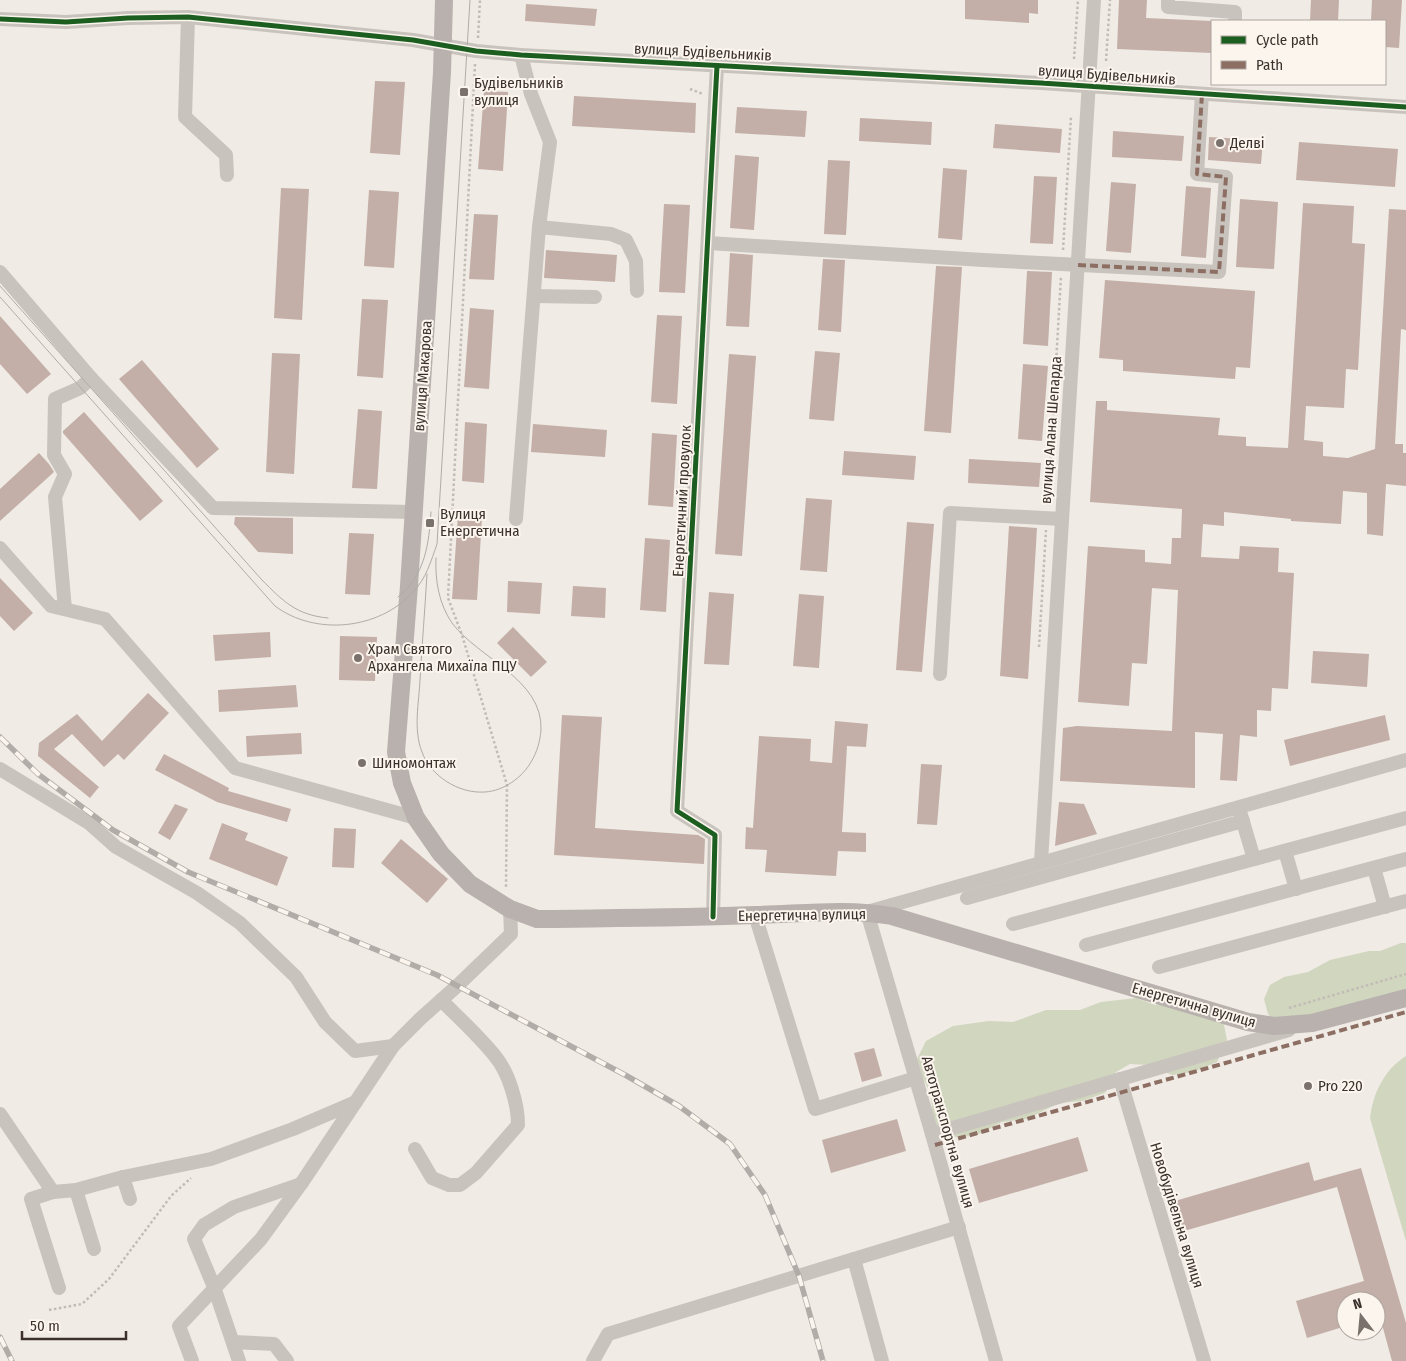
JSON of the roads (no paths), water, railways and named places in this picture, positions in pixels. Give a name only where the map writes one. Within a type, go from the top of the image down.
[{"type":"main road","name":"вулиця Макарова","points":[[396,752],[414,512],[443,46],[444,0]]},
{"type":"main road","name":"Енергетична вулиця","points":[[396,752],[402,783],[416,818],[441,854],[470,884],[508,902],[537,919],[754,916],[837,911],[867,912],[892,916],[1248,1022],[1274,1026],[1312,1023],[1406,998]]},
{"type":"street","name":"вулиця Алана Шепарда","points":[[1041,862],[1094,0]]},
{"type":"street","points":[[1168,0],[1168,7],[1235,12],[1235,20]]},
{"type":"street","name":"вулиця Будівельників","points":[[0,19],[66,22],[188,17],[413,40],[476,51],[521,55],[1202,94],[1230,90],[1406,107]]},
{"type":"street","points":[[188,17],[185,117],[226,155],[227,175]]},
{"type":"street","points":[[516,519],[539,227],[550,142],[531,94],[521,55]]},
{"type":"street","name":"Енергетичний провулок","points":[[713,916],[715,835],[677,811],[717,66]]},
{"type":"street","points":[[708,243],[1219,272],[1226,177],[1197,174],[1202,94]]},
{"type":"street","points":[[539,227],[611,234],[626,240],[636,261],[637,291]]},
{"type":"street","points":[[0,272],[91,378],[213,508],[414,512]]},
{"type":"street","points":[[534,296],[595,297]]},
{"type":"street","points":[[65,609],[55,497],[65,474],[54,455],[55,399],[80,388],[91,378]]},
{"type":"street","points":[[940,674],[950,513],[1062,519]]},
{"type":"street","points":[[0,548],[51,606],[105,619],[235,768],[416,818]]},
{"type":"street","points":[[867,912],[1406,760]]},
{"type":"street","points":[[0,769],[89,823],[116,848],[197,893],[240,923],[296,977],[324,1022],[355,1052],[393,1046]]},
{"type":"street","points":[[1238,807],[1254,859]]},
{"type":"street","points":[[1013,924],[1406,818]]},
{"type":"street","points":[[967,898],[1243,822]]},
{"type":"street","points":[[1285,851],[1296,889]]},
{"type":"street","points":[[1086,945],[1406,860]]},
{"type":"street","points":[[1374,868],[1385,907]]},
{"type":"street","points":[[1160,967],[1406,901]]},
{"type":"street","points":[[192,1361],[179,1326],[261,1239],[301,1184],[393,1046],[511,934],[508,902]]},
{"type":"street","name":"Автотранспортна вулиця","points":[[867,912],[996,1361]]},
{"type":"street","points":[[754,916],[815,1109],[916,1078]]},
{"type":"street","points":[[415,1149],[432,1178],[449,1185],[460,1185],[476,1173],[518,1125],[511,1086],[496,1057],[441,1000]]},
{"type":"street","name":"Енергетична вулиця","points":[[932,1134],[1312,1023]]},
{"type":"street","name":"Новобудівельна вулиця","points":[[1120,1079],[1204,1361]]},
{"type":"street","points":[[59,1288],[31,1199],[53,1192],[76,1190],[124,1177],[211,1159],[294,1129],[357,1102]]},
{"type":"street","points":[[0,1114],[53,1192]]},
{"type":"street","points":[[124,1177],[130,1199]]},
{"type":"street","points":[[239,1361],[214,1287],[194,1239],[204,1225],[234,1207],[301,1184]]},
{"type":"street","points":[[76,1190],[94,1249]]},
{"type":"street","points":[[593,1361],[608,1334],[958,1227]]},
{"type":"street","points":[[854,1259],[882,1361]]},
{"type":"street","points":[[233,1342],[274,1344],[287,1361]]},
{"type":"tram line","points":[[0,297],[275,606],[291,616],[327,625],[365,621],[399,605],[418,587],[428,570],[437,544],[470,0]]},
{"type":"tram line","points":[[0,286],[262,580],[291,606],[307,614],[328,618]]},
{"type":"tram line","points":[[398,597],[414,579],[424,559],[429,536],[431,512]]},
{"type":"tram line","points":[[427,574],[417,716],[419,743],[422,752],[431,768],[455,786],[475,792],[499,789],[511,783],[523,773],[533,758],[541,734],[539,712],[532,697],[521,683],[464,636],[452,623],[444,608],[439,592],[436,558]]},
{"type":"railway","points":[[0,737],[38,774],[113,830],[188,872],[437,975],[627,1076],[679,1106],[730,1144],[765,1195],[799,1276],[823,1361]]},
{"type":"railway","points":[[0,1337],[12,1361]]},
{"type":"place","name":"Будівельників вулиця","points":[[464,92]]},
{"type":"place","name":"Делві","points":[[1220,143]]},
{"type":"place","name":"Вулиця Енергетична","points":[[430,523]]},
{"type":"place","name":"Храм Святого Архангела Михаїла ПЦУ","points":[[358,658]]},
{"type":"place","name":"Шиномонтаж","points":[[362,763]]},
{"type":"place","name":"Pro 220","points":[[1308,1086]]}]
